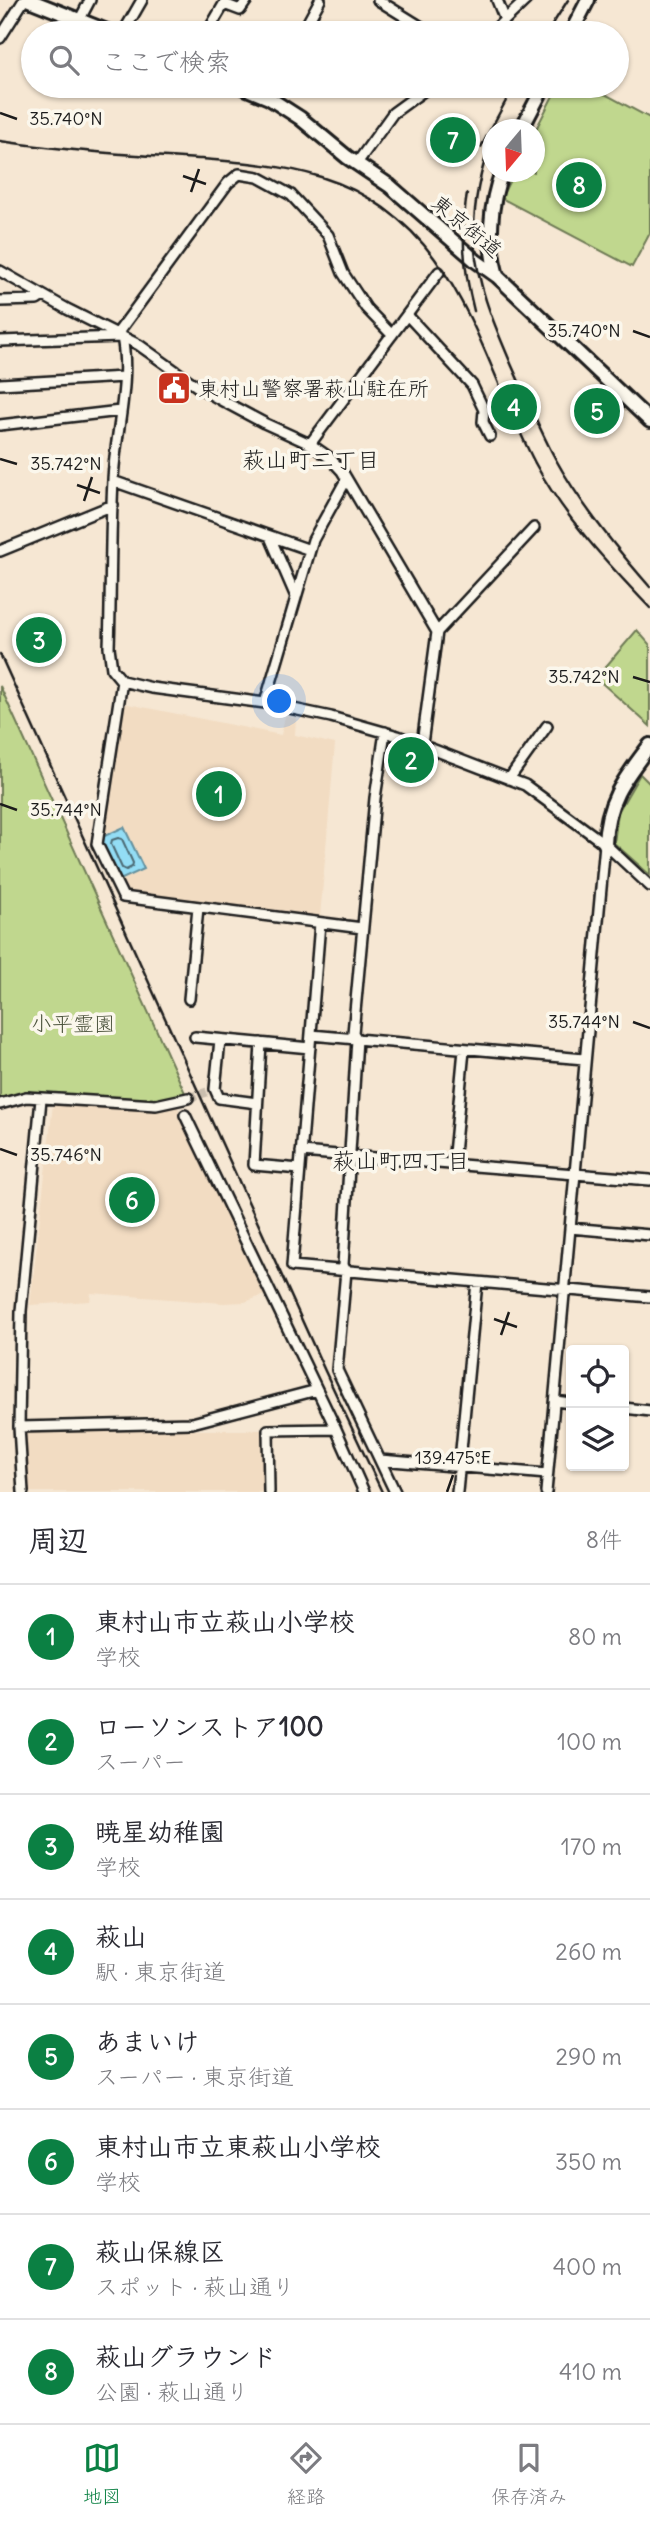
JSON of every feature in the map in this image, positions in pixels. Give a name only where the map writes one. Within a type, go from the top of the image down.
[{"type":"street","points":[[0,38],[24,0]]},
{"type":"street","points":[[29,0],[85,21]]},
{"type":"street","points":[[80,19],[90,0]]},
{"type":"street","points":[[130,21],[142,0]]},
{"type":"street","points":[[214,21],[224,4],[240,10],[247,0]]},
{"type":"street","points":[[309,21],[320,0]]},
{"type":"street","points":[[378,0],[412,21]]},
{"type":"street","points":[[498,0],[505,20],[526,0]]},
{"type":"street","points":[[577,21],[588,0]]},
{"type":"street","name":"東京街道","points":[[277,98],[356,163],[390,186],[497,276],[650,421]]},
{"type":"street","points":[[356,163],[393,113],[414,98]]},
{"type":"street","points":[[527,119],[538,98]]},
{"type":"street","points":[[392,335],[366,308],[343,273],[328,235],[291,195],[258,177],[239,174],[228,183],[120,335],[125,355],[113,481],[109,646],[112,669],[122,681],[152,688],[265,703],[331,717],[422,744],[509,779],[537,793],[605,844],[650,886]]},
{"type":"street","points":[[497,276],[493,257],[492,222],[493,201],[499,182]]},
{"type":"street","points":[[0,271],[139,345],[198,387],[264,423],[310,444],[330,458],[346,480],[437,632]]},
{"type":"street","points":[[310,444],[439,272]]},
{"type":"street","points":[[0,300],[37,300],[43,296]]},
{"type":"street","points":[[407,315],[472,385],[484,410],[483,422],[490,436]]},
{"type":"street","points":[[0,341],[120,335]]},
{"type":"street","points":[[0,384],[124,377]]},
{"type":"street","points":[[0,425],[120,411]]},
{"type":"street","points":[[265,703],[310,550],[346,480]]},
{"type":"street","points":[[113,481],[310,550]]},
{"type":"street","points":[[0,551],[113,505]]},
{"type":"street","points":[[422,744],[437,632],[534,528]]},
{"type":"street","points":[[270,537],[296,597]]},
{"type":"street","points":[[122,681],[97,844],[124,898],[362,928]]},
{"type":"street","points":[[509,779],[547,726]]},
{"type":"street","points":[[385,732],[374,798],[353,1033],[357,1039],[337,1370],[395,1492]]},
{"type":"street","points":[[546,1492],[606,819],[621,786],[650,745]]},
{"type":"street","points":[[189,999],[198,908]]},
{"type":"street","points":[[320,923],[292,1266],[650,1297]]},
{"type":"street","points":[[311,1035],[584,1059]]},
{"type":"street","points":[[195,1037],[310,1048]]},
{"type":"street","points":[[220,1040],[211,1091],[219,1098],[257,1103]]},
{"type":"street","points":[[261,1043],[254,1166],[300,1169]]},
{"type":"street","points":[[453,1164],[464,1050]]},
{"type":"street","points":[[0,1104],[26,1097],[156,1105],[188,1098]]},
{"type":"street","points":[[23,1492],[19,1427],[21,1311],[41,1098]]},
{"type":"street","points":[[185,1115],[364,1492]]},
{"type":"street","points":[[301,1152],[650,1181]]},
{"type":"street","points":[[570,1228],[650,1235]]},
{"type":"street","points":[[457,1492],[477,1282]]},
{"type":"street","points":[[19,1427],[192,1423],[317,1390]]},
{"type":"street","points":[[555,1401],[566,1402]]},
{"type":"street","points":[[629,1409],[650,1411]]},
{"type":"street","points":[[269,1492],[268,1430],[336,1429]]},
{"type":"street","points":[[380,1460],[547,1474]]},
{"type":"shaded area","points":[[123,703],[281,735],[285,716],[296,718],[295,735],[335,744],[320,917],[126,894],[100,844]]},
{"type":"shaded area","points":[[176,1103],[267,1294],[245,1302],[223,1303],[91,1293],[90,1301],[30,1305],[53,1104],[157,1107]]},
{"type":"shaded area","points":[[25,1430],[266,1430],[266,1492],[29,1492]]},
{"type":"green space","points":[[552,98],[612,98],[650,118],[650,233],[632,267],[501,198],[509,182],[545,182],[545,119],[541,119]]},
{"type":"green space","points":[[637,630],[650,645],[650,726],[596,678]]},
{"type":"green space","name":"小平霊園","points":[[0,686],[186,1095],[155,1102],[53,1096],[27,1091],[0,1098]]},
{"type":"green space","points":[[640,774],[650,784],[650,875],[614,843],[618,812]]},
{"type":"water","points":[[124,827],[144,869],[120,880],[100,838]]},
{"type":"tunnel","points":[[188,1098],[207,1092]]},
{"type":"railway","points":[[555,21],[568,0]]},
{"type":"railway","points":[[481,147],[508,98]]},
{"type":"railway","points":[[0,141],[277,167],[321,177],[367,197],[404,224],[434,257],[458,294],[515,421],[547,483],[588,539],[650,608]]},
{"type":"railway","points":[[482,171],[475,213],[475,255],[487,304],[505,350],[549,447],[575,492],[650,587]]},
{"type":"railway","points":[[467,194],[464,253],[474,311]]},
{"type":"railway","points":[[0,654],[382,1492]]},
{"type":"place","name":"萩山保線区","points":[[453,140]]},
{"type":"place","name":"萩山グラウンド","points":[[579,185]]},
{"type":"place","name":"東村山警察署萩山駐在所","points":[[174,388]]},
{"type":"place","name":"萩山","points":[[514,407]]},
{"type":"place","name":"あまいけ","points":[[597,411]]},
{"type":"place","name":"暁星幼稚園","points":[[39,640]]},
{"type":"place","name":"ローソンストア100","points":[[411,760]]},
{"type":"place","name":"東村山市立萩山小学校","points":[[219,794]]},
{"type":"place","name":"東村山市立東萩山小学校","points":[[132,1200]]},
{"type":"district","name":"萩山町二丁目","points":[[311,459]]},
{"type":"district","name":"萩山町四丁目","points":[[401,1160]]}]
